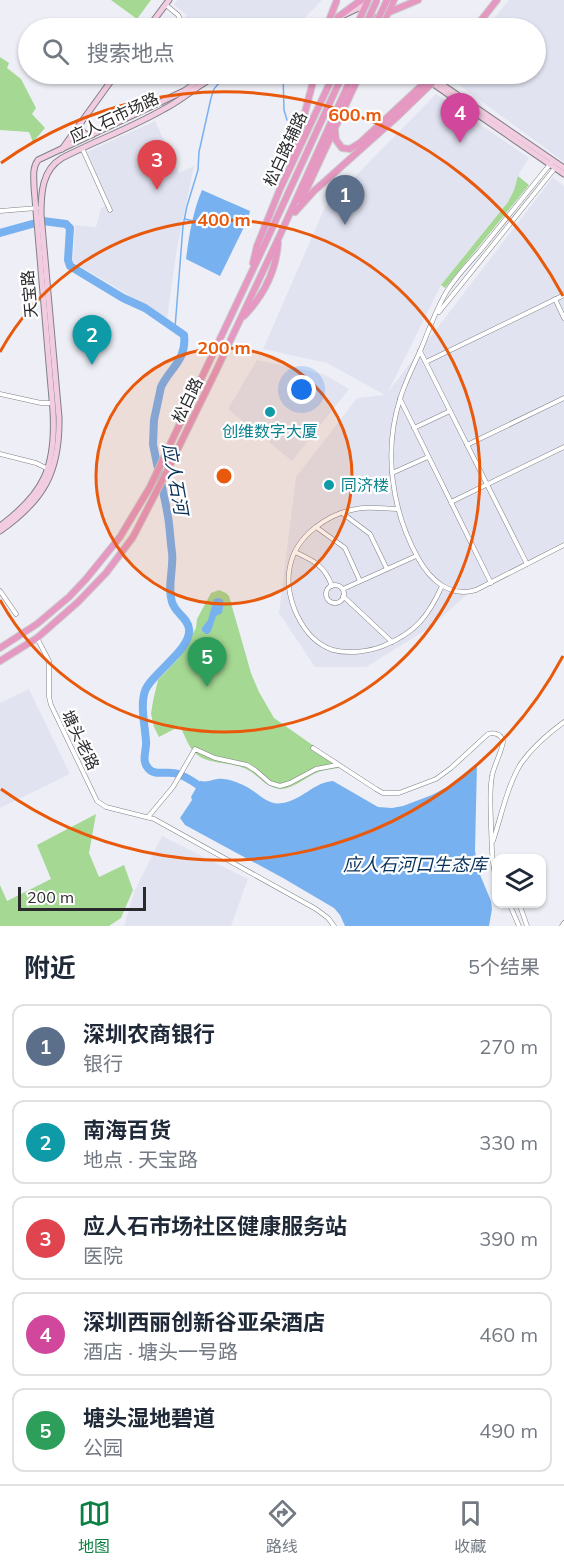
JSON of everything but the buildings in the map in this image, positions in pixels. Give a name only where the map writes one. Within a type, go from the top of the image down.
[{"type":"main road","points":[[330,18],[337,0]]},
{"type":"main road","points":[[338,17],[365,1],[376,0],[368,18]]},
{"type":"main road","points":[[379,18],[387,0]]},
{"type":"main road","points":[[386,18],[394,0]]},
{"type":"main road","points":[[376,18],[418,0]]},
{"type":"main road","points":[[478,18],[486,8],[488,0]]},
{"type":"main road","points":[[483,18],[497,0]]},
{"type":"main road","points":[[358,18],[365,1]]},
{"type":"main road","points":[[280,189],[298,139],[312,84]]},
{"type":"main road","name":"松白路辅路","points":[[251,272],[257,246],[280,189],[329,84]]},
{"type":"main road","name":"松白路","points":[[0,648],[37,624],[86,579],[120,537],[150,487],[338,84]]},
{"type":"main road","name":"松白路","points":[[0,661],[37,638],[78,602],[106,573],[133,537],[240,321],[348,84]]},
{"type":"main road","points":[[280,236],[307,189],[355,84]]},
{"type":"main road","points":[[335,129],[338,144],[345,149],[354,148],[426,84]]},
{"type":"main road","points":[[295,212],[314,191],[427,84]]},
{"type":"street","points":[[156,18],[168,2],[180,18]]},
{"type":"street","name":"天宝路","points":[[0,531],[27,510],[41,493],[54,466],[58,451],[59,417],[34,174],[36,163],[61,150],[109,84]]},
{"type":"street","name":"应人石市场路","points":[[62,158],[159,112],[196,84]]},
{"type":"street","points":[[439,84],[559,167],[564,174]]},
{"type":"street","name":"应人石市场路","points":[[61,150],[185,93]]},
{"type":"street","points":[[82,120],[83,132],[94,135]]},
{"type":"street","points":[[82,148],[110,210]]},
{"type":"street","name":"天宝路","points":[[38,211],[46,175],[56,161],[62,158]]},
{"type":"street","points":[[551,162],[447,290],[400,399],[392,441],[392,473],[397,509],[404,529],[416,556],[429,574],[442,586],[458,592],[476,590],[564,545]]},
{"type":"street","points":[[435,317],[559,167]]},
{"type":"street","points":[[0,211],[38,211]]},
{"type":"street","name":"天宝路","points":[[0,526],[20,511],[40,486],[48,469],[54,446],[40,230]]},
{"type":"street","points":[[426,362],[564,295]]},
{"type":"street","points":[[555,300],[564,318]]},
{"type":"street","points":[[420,351],[527,564]]},
{"type":"street","points":[[0,393],[41,403],[52,402]]},
{"type":"street","points":[[467,445],[564,398]]},
{"type":"street","points":[[400,399],[491,583]]},
{"type":"street","points":[[414,428],[450,411]]},
{"type":"street","points":[[451,502],[564,447]]},
{"type":"street","points":[[0,454],[39,464],[48,469]]},
{"type":"street","points":[[392,473],[428,457]]},
{"type":"street","points":[[397,509],[363,508],[342,513],[316,527],[303,539],[289,568],[290,591],[298,616],[308,632],[332,650],[372,649],[408,633],[424,619],[442,586]]},
{"type":"street","points":[[342,513],[370,534],[387,569]]},
{"type":"street","points":[[316,527],[345,548],[360,581]]},
{"type":"street","points":[[295,552],[317,563],[326,572],[332,585]]},
{"type":"street","points":[[343,589],[416,556]]},
{"type":"street","points":[[344,596],[335,603],[328,600],[326,592],[332,585],[343,589],[344,596],[392,642]]},
{"type":"street","points":[[0,591],[16,614]]},
{"type":"street","name":"塘头老路","points":[[37,638],[49,664],[48,697],[97,801],[106,807],[154,819],[316,909],[334,926]]},
{"type":"street","points":[[492,845],[513,780],[520,766],[530,753],[564,722]]},
{"type":"street","points":[[313,748],[383,793],[399,793],[441,776],[485,736],[496,733],[503,742],[490,786],[492,854]]},
{"type":"street","points":[[148,817],[173,787],[195,749],[215,758],[247,765],[275,785],[285,785],[316,769],[339,765]]},
{"type":"street","points":[[511,908],[519,926]]},
{"type":"street","points":[[521,908],[527,926]]},
{"type":"shaded area","points":[[177,0],[322,0],[305,18],[185,18],[187,15],[174,5]]},
{"type":"shaded area","points":[[509,0],[564,0],[564,162],[458,84],[546,84],[546,18],[494,18]]},
{"type":"shaded area","points":[[436,94],[529,158],[520,172],[508,202],[441,285],[388,392],[553,177],[564,186],[564,541],[473,589],[431,627],[366,667],[315,667],[279,613],[296,477],[357,398],[385,395],[327,363],[263,349],[325,207]]},
{"type":"shaded area","points":[[155,121],[179,173],[194,166],[177,248],[167,318],[73,262],[75,225],[96,227],[101,208],[110,204],[87,152]]},
{"type":"shaded area","points":[[257,360],[323,374],[349,389],[292,461],[228,409]]},
{"type":"shaded area","points":[[29,689],[70,774],[0,808],[0,703]]},
{"type":"shaded area","points":[[162,836],[248,879],[231,926],[124,926],[135,890]]},
{"type":"green space","points":[[111,0],[151,0],[136,18]]},
{"type":"green space","points":[[0,57],[9,63],[7,68],[18,77],[18,84],[24,84],[36,108],[32,114],[45,128],[33,142],[29,132],[0,130]]},
{"type":"green space","points":[[518,176],[529,185],[445,288],[441,285],[508,202]]},
{"type":"green space","points":[[219,590],[229,596],[251,673],[274,718],[341,765],[339,768],[319,772],[286,788],[276,788],[271,787],[246,769],[198,756],[191,749],[180,726],[159,737],[151,714],[158,680],[178,659],[196,628],[197,619],[211,593]]},
{"type":"green space","points":[[96,814],[89,853],[99,877],[124,865],[133,890],[121,918],[109,926],[0,926],[0,885],[7,901],[51,879],[37,845]]},
{"type":"water","points":[[202,190],[250,211],[220,276],[186,259],[192,223]]},
{"type":"water","points":[[218,598],[224,602],[222,613],[216,616],[211,631],[206,634],[202,628],[208,620],[214,599]]},
{"type":"water","name":"应人石河口生态库","points":[[477,763],[475,851],[478,870],[491,901],[489,926],[345,926],[334,908],[185,825],[180,818],[192,800],[191,797],[200,781],[231,780],[267,801],[277,803],[289,802],[326,782],[333,781],[378,807],[392,808],[432,795],[451,785]]},
{"type":"waterway","points":[[175,328],[183,226],[198,170],[199,152],[211,98],[218,84]]},
{"type":"waterway","points":[[283,84],[284,110],[287,120]]},
{"type":"waterway","points":[[185,219],[193,221]]},
{"type":"waterway","name":"应人石河","points":[[0,233],[43,221],[66,224],[70,228],[68,260],[70,266],[123,298],[145,308],[184,335],[183,351],[161,387],[154,420],[153,444],[169,527],[172,558],[171,596],[174,606],[189,629],[184,645],[149,684],[145,691],[143,709],[145,758],[148,768],[158,773],[181,775],[198,785]]},
{"type":"place","name":"深圳西丽创新谷亚朵酒店","points":[[460,143]]},
{"type":"place","name":"应人石市场社区健康服务站","points":[[157,190]]},
{"type":"place","name":"深圳农商银行","points":[[345,225]]},
{"type":"place","name":"南海百货","points":[[92,365]]},
{"type":"place","name":"创维数字大厦","points":[[270,412]]},
{"type":"place","name":"同济楼","points":[[329,485]]},
{"type":"place","name":"塘头湿地碧道","points":[[207,687]]}]
